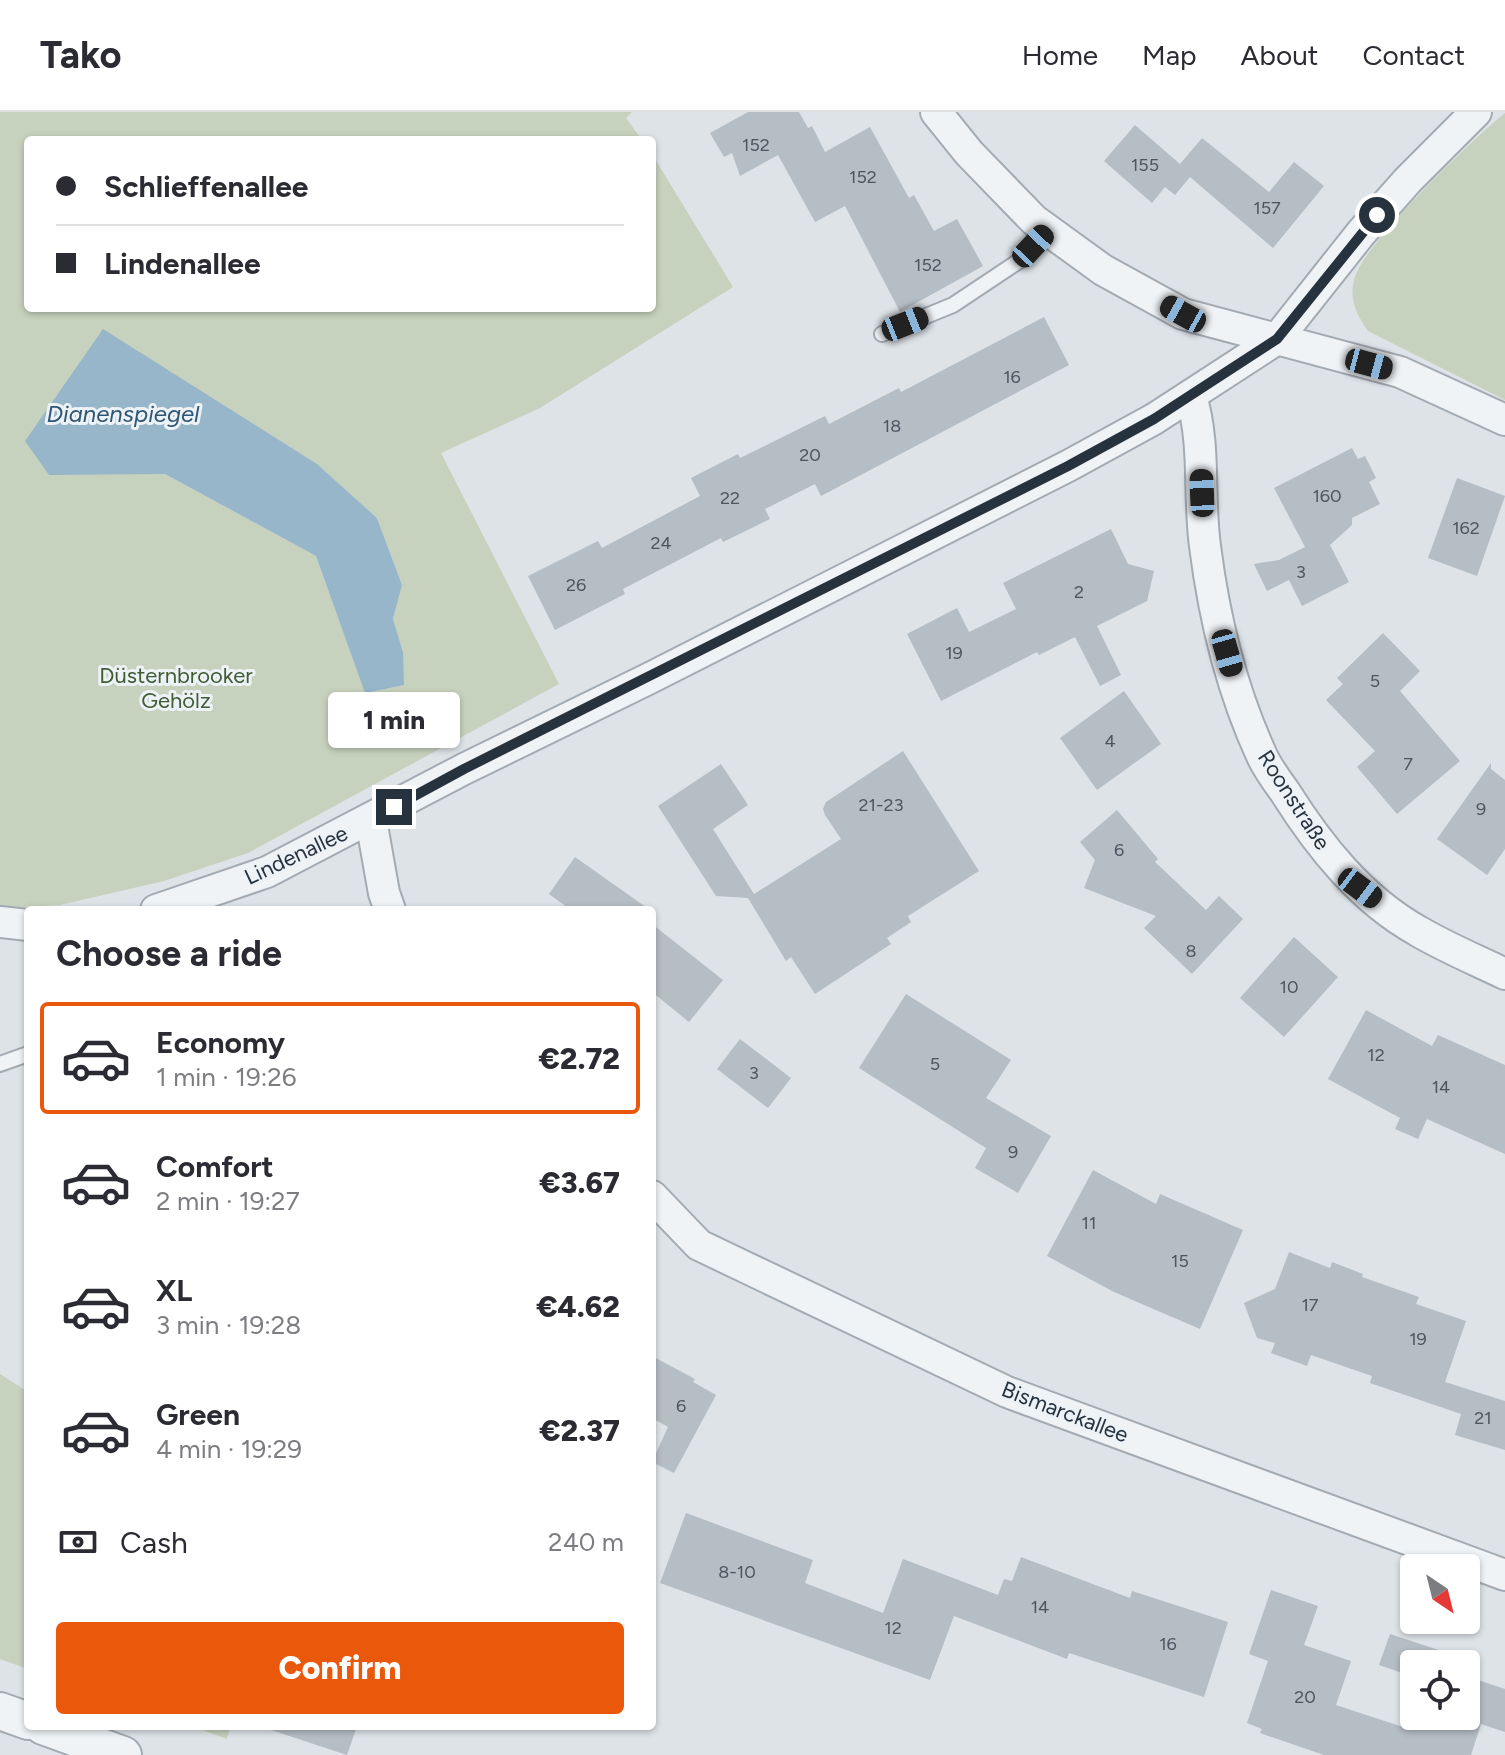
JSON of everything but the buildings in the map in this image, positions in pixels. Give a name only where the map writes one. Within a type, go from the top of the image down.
[{"type":"street","points":[[936,112],[1034,220],[1103,270],[1183,314],[1400,372],[1505,420]]},
{"type":"street","name":"Lindenallee","points":[[168,906],[267,872],[464,769],[1068,466],[1191,396],[1277,339],[1361,233],[1408,180],[1476,112]]},
{"type":"street","name":"Roonstraße","points":[[1191,396],[1201,441],[1204,545],[1220,629],[1240,702],[1263,759],[1310,832],[1360,888],[1416,931],[1505,974]]},
{"type":"street","points":[[371,820],[389,906]]},
{"type":"street","points":[[0,922],[24,925]]},
{"type":"street","name":"Bismarckallee","points":[[656,1200],[699,1245],[1007,1392],[1505,1575]]},
{"type":"street","points":[[0,1711],[24,1720]]},
{"type":"street","points":[[54,1730],[123,1755]]},
{"type":"lane","points":[[882,334],[953,305],[1019,261],[1048,230]]},
{"type":"lane","points":[[0,1065],[24,1056]]},
{"type":"green space","name":"Düsternbrooker Gehölz","points":[[0,112],[632,112],[626,118],[639,136],[24,136],[24,312],[656,312],[656,161],[733,287],[540,408],[441,453],[559,684],[248,853],[164,881],[60,905],[0,908]],"holes":[[[103,330],[317,464],[377,518],[402,585],[393,619],[403,652],[365,692],[316,556],[165,474]]]},
{"type":"green space","points":[[1505,113],[1505,400],[1368,331],[1357,313],[1353,295],[1354,280],[1362,263],[1397,218]]},
{"type":"green space","points":[[0,1374],[24,1389],[24,1668],[0,1659]]},
{"type":"green space","points":[[202,1730],[229,1730],[227,1739]]},
{"type":"water","name":"Dianenspiegel","points":[[103,329],[317,464],[377,518],[402,585],[393,619],[403,652],[404,685],[365,693],[316,556],[165,474],[49,475],[25,441]]},
{"type":"route","points":[[394,807],[1068,466],[1154,419],[1277,339],[1377,215]]}]
